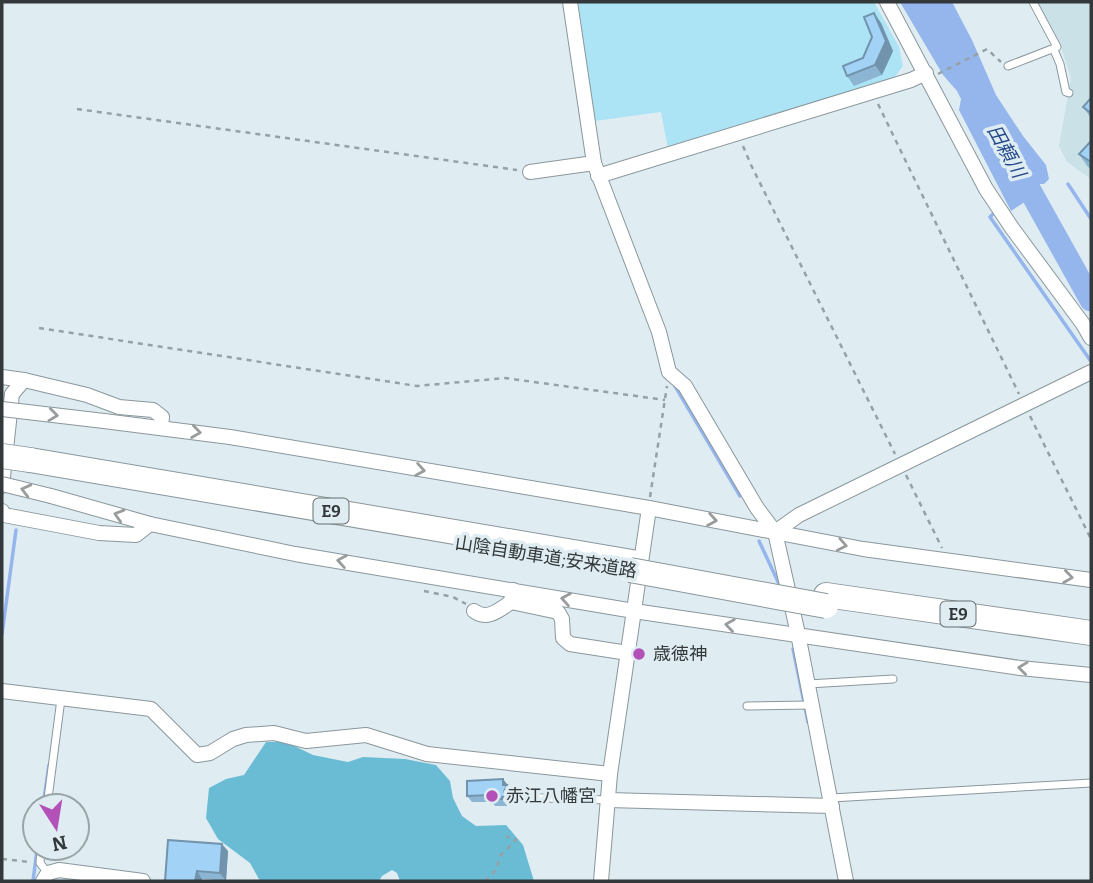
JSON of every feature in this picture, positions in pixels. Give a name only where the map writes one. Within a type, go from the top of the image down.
[{"type":"highway","name":"山陰自動車道;安来道路","points":[[2,456],[29,464],[324,520],[631,566],[826,600],[1091,641]]},
{"type":"highway","name":"山陰自動車道;安来道路","points":[[2,464],[29,464]]},
{"type":"highway","name":"山陰自動車道;安来道路","points":[[826,600],[1091,633]]},
{"type":"street","points":[[570,2],[596,169],[659,332],[669,372],[685,386],[757,508],[775,532],[808,684],[807,705],[846,881]]},
{"type":"street","points":[[887,2],[929,75],[986,189],[1091,338]]},
{"type":"street","points":[[530,172],[596,169],[738,133],[929,75]]},
{"type":"street","points":[[775,532],[799,515],[1091,372]]},
{"type":"street","points":[[2,377],[87,395],[119,407],[153,410],[162,417],[161,427]]},
{"type":"street","points":[[24,380],[12,394],[2,485],[150,524],[232,542],[512,596],[798,634],[1020,668],[1091,675]]},
{"type":"street","points":[[2,409],[230,437],[649,508],[863,548],[1091,580]]},
{"type":"street","points":[[601,881],[610,774],[649,508]]},
{"type":"street","points":[[3,514],[99,533],[135,535],[150,524]]},
{"type":"street","points":[[474,611],[483,616],[488,615],[512,596]]},
{"type":"street","points":[[512,596],[558,612],[562,619],[563,638],[570,644],[628,653]]},
{"type":"street","points":[[2,691],[151,709],[197,755],[210,752],[246,735],[274,733],[306,741],[366,735],[427,754],[610,774]]},
{"type":"street","points":[[608,800],[828,804]]},
{"type":"street","points":[[45,877],[59,870],[144,881]]},
{"type":"lane","points":[[1008,66],[1057,48],[1033,2]]},
{"type":"lane","points":[[1054,50],[1066,92],[1069,93]]},
{"type":"lane","points":[[808,684],[892,679]]},
{"type":"lane","points":[[49,792],[61,698]]},
{"type":"lane","points":[[747,706],[807,705]]},
{"type":"lane","points":[[828,804],[1091,783]]},
{"type":"lane","points":[[514,797],[608,800]]},
{"type":"path","points":[[929,75],[987,49],[1008,66]]},
{"type":"path","points":[[873,91],[880,113],[1023,401]]},
{"type":"path","points":[[77,109],[530,172]]},
{"type":"path","points":[[738,133],[751,165],[943,548],[944,560]]},
{"type":"path","points":[[39,328],[417,386],[505,378],[665,400]]},
{"type":"path","points":[[649,508],[669,372]]},
{"type":"path","points":[[1029,414],[1091,539]]},
{"type":"path","points":[[424,591],[453,597],[474,611]]},
{"type":"path","points":[[485,881],[496,870],[500,856],[516,840],[506,836]]},
{"type":"path","points":[[2,859],[34,863]]},
{"type":"shaded area","points":[[578,2],[874,2],[899,47],[903,66],[894,78],[668,149],[661,112],[595,121]]},
{"type":"shaded area","points":[[1036,2],[1091,2],[1091,179],[1067,162],[1059,146],[1071,78],[1060,44]]},
{"type":"shaded area","points":[[266,742],[286,742],[313,755],[348,762],[363,757],[405,759],[436,765],[450,781],[453,798],[462,816],[476,826],[506,825],[523,845],[534,881],[400,881],[397,873],[392,870],[379,881],[260,881],[250,863],[218,839],[206,818],[209,788],[226,779],[244,775]]},
{"type":"water","points":[[900,2],[952,2],[996,95],[1046,165],[1049,179],[1044,184],[1038,184],[1041,191],[1011,211],[959,110],[961,99],[957,91],[943,75]]},
{"type":"building","points":[[874,13],[886,41],[875,65],[847,76],[843,66],[863,58],[872,37],[864,17]]},
{"type":"building","points":[[1091,98],[1091,113],[1083,107]]},
{"type":"building","points":[[1091,141],[1091,162],[1079,154]]},
{"type":"building","points":[[503,779],[503,785],[507,785],[504,792],[508,796],[502,799],[490,799],[490,795],[467,796],[467,781]]},
{"type":"building","points":[[168,840],[222,844],[220,873],[197,871],[195,881],[165,881]]},
{"type":"waterway","name":"田頼川","points":[[1018,169],[1091,300]]},
{"type":"waterway","points":[[1068,184],[1091,219]]},
{"type":"waterway","points":[[996,211],[990,217],[1090,360]]},
{"type":"waterway","points":[[675,386],[740,496]]},
{"type":"waterway","points":[[2,634],[16,530]]},
{"type":"waterway","points":[[759,541],[780,586]]},
{"type":"waterway","points":[[793,649],[808,722]]},
{"type":"waterway","points":[[45,792],[49,765]]},
{"type":"waterway","points":[[33,881],[35,862]]},
{"type":"place","name":"歳徳神","points":[[639,654]]},
{"type":"place","name":"赤江八幡宮","points":[[492,796]]}]
